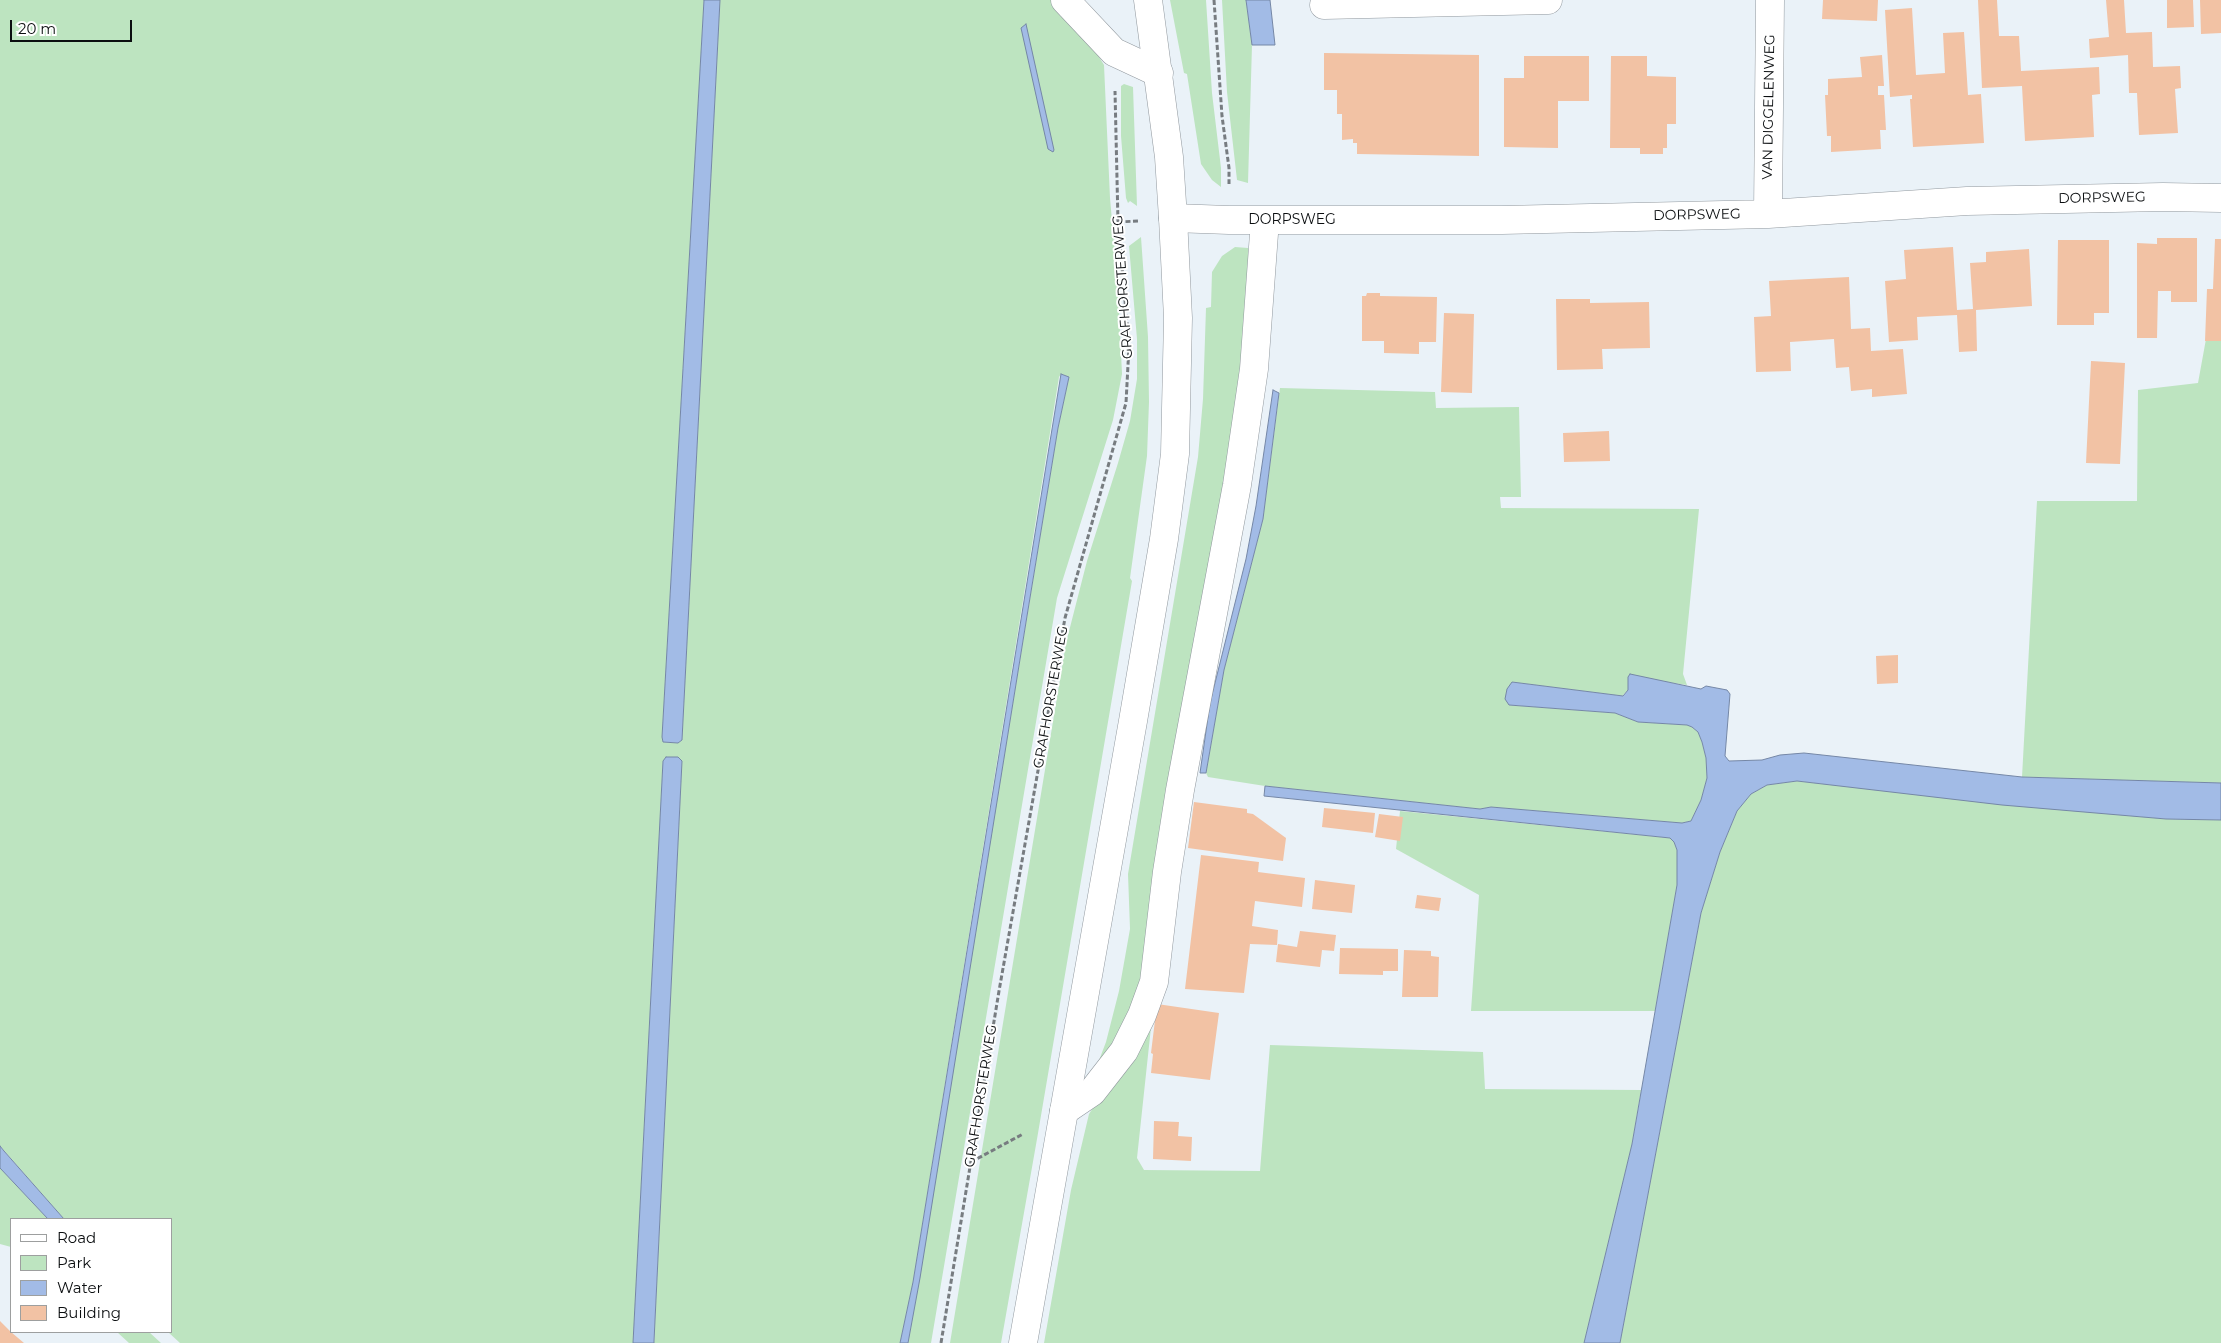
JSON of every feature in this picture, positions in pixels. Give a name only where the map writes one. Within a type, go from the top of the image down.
[{"type":"street","points":[[1065,0],[1114,52],[1160,73]]},
{"type":"street","points":[[1022,1343],[1164,539],[1175,454],[1178,318],[1173,218],[1160,73],[1148,0]]},
{"type":"street","points":[[1324,5],[1548,0]]},
{"type":"street","name":"VAN DIGGELENWEG","points":[[1768,214],[1770,0]]},
{"type":"street","name":"DORPSWEG","points":[[1173,218],[1229,220],[1512,220],[1768,214],[1967,201],[2163,197],[2221,198]]},
{"type":"street","points":[[1064,1111],[1092,1092],[1124,1051],[1142,1015],[1154,982],[1167,872],[1237,484],[1254,369],[1264,220]]},
{"type":"path","points":[[1214,0],[1222,116],[1229,168],[1229,220]]},
{"type":"path","name":"GRAFHORSTERWEG","points":[[940,1343],[1065,618],[1126,403],[1130,346],[1118,222],[1114,52]]},
{"type":"path","points":[[970,1162],[1064,1111]]},
{"type":"green space","points":[[0,0],[704,0],[662,737],[664,742],[678,743],[682,740],[720,0],[1051,0],[1096,52],[1104,65],[1110,198],[1118,289],[1122,374],[1113,420],[1057,598],[931,1343],[908,1343],[1058,428],[1069,377],[1061,374],[913,1282],[900,1343],[654,1343],[682,761],[678,757],[663,761],[633,1343],[180,1343],[169,1333],[172,1333],[172,1218],[63,1218],[0,1146]]},
{"type":"green space","points":[[1170,0],[1206,0],[1212,93],[1221,168],[1221,187],[1212,180],[1201,164],[1187,74],[1184,73]]},
{"type":"green space","points":[[1222,0],[1246,0],[1252,45],[1248,183],[1237,180],[1227,92]]},
{"type":"green space","points":[[1124,84],[1133,87],[1137,206],[1130,201],[1128,203],[1126,198],[1121,136],[1121,86]]},
{"type":"green space","points":[[1141,237],[1148,337],[1149,402],[1147,456],[1130,578],[1132,581],[1037,1139],[1001,1343],[950,1343],[1066,643],[1087,561],[1130,421],[1137,379],[1137,339],[1129,246]]},
{"type":"green space","points":[[1235,247],[1248,248],[1255,273],[1255,285],[1145,977],[1127,1027],[1098,1063],[1106,1042],[1119,991],[1130,929],[1128,874],[1198,457],[1203,399],[1206,308],[1211,307],[1212,272],[1222,256]]},
{"type":"green space","points":[[2206,339],[2221,339],[2221,783],[2022,777],[2037,501],[2137,501],[2138,390],[2198,383]]},
{"type":"green space","points":[[1280,388],[1435,392],[1436,408],[1519,407],[1521,497],[1500,497],[1501,508],[1699,509],[1683,674],[1687,685],[1628,677],[1628,690],[1622,696],[1512,682],[1509,705],[1615,713],[1638,722],[1688,725],[1692,727],[1698,732],[1702,742],[1706,758],[1707,778],[1701,800],[1691,821],[1682,823],[1491,807],[1480,809],[1265,786],[1208,777],[1206,773],[1224,670],[1263,519]]},
{"type":"green space","points":[[1797,781],[2166,819],[2221,820],[2221,1343],[1620,1343],[1701,913],[1720,852],[1737,811],[1751,794],[1767,785]]},
{"type":"green space","points":[[1400,811],[1670,838],[1677,850],[1677,885],[1655,1011],[1471,1011],[1479,895],[1396,849]]},
{"type":"green space","points":[[1152,1018],[1137,1158],[1144,1170],[1260,1171],[1270,1045],[1483,1052],[1485,1089],[1641,1090],[1632,1144],[1584,1343],[1044,1343],[1071,1190],[1089,1114]]},
{"type":"green space","points":[[0,1168],[47,1218],[10,1218],[10,1247],[0,1244]]},
{"type":"green space","points":[[118,1333],[150,1333],[161,1343],[129,1343]]},
{"type":"water","points":[[704,0],[720,0],[682,740],[678,743],[663,742],[662,737]]},
{"type":"water","points":[[1246,0],[1270,0],[1275,45],[1252,45]]},
{"type":"water","points":[[1026,24],[1053,152],[1048,149],[1021,28]]},
{"type":"water","points":[[1061,374],[1069,377],[1058,428],[920,1278],[908,1343],[900,1343],[913,1282]]},
{"type":"water","points":[[1273,390],[1279,393],[1263,519],[1224,670],[1206,773],[1200,773],[1210,703],[1246,559],[1256,506]]},
{"type":"water","points":[[1630,674],[1701,689],[1706,686],[1727,690],[1730,694],[1725,756],[1729,761],[1762,760],[1780,755],[1804,753],[2022,777],[2221,783],[2221,820],[2166,819],[2002,805],[1797,781],[1767,785],[1751,794],[1737,811],[1720,852],[1701,913],[1620,1343],[1584,1343],[1632,1144],[1677,885],[1677,850],[1674,842],[1670,838],[1264,796],[1265,786],[1480,809],[1491,807],[1682,823],[1691,821],[1701,800],[1707,778],[1706,758],[1702,742],[1698,732],[1692,727],[1687,725],[1638,722],[1615,713],[1509,705],[1505,699],[1507,689],[1512,682],[1623,696],[1628,690],[1628,677]]},
{"type":"water","points":[[666,757],[678,757],[682,761],[654,1343],[633,1343],[663,761]]},
{"type":"water","points":[[0,1146],[63,1218],[47,1218],[0,1168]]},
{"type":"building","points":[[1823,0],[1878,0],[1877,21],[1822,19]]},
{"type":"building","points":[[1978,0],[1997,0],[1999,36],[2019,36],[2021,71],[2099,67],[2100,94],[2092,95],[2094,137],[2025,141],[2022,86],[1982,88]]},
{"type":"building","points":[[2106,0],[2124,0],[2126,33],[2152,32],[2153,67],[2180,66],[2181,88],[2175,89],[2178,133],[2139,135],[2137,93],[2129,93],[2128,55],[2090,58],[2089,39],[2109,37]]},
{"type":"building","points":[[2167,0],[2193,0],[2194,27],[2167,28]]},
{"type":"building","points":[[2200,0],[2221,0],[2221,33],[2201,34]]},
{"type":"building","points":[[1912,8],[1916,75],[1945,73],[1943,33],[1964,32],[1968,95],[1981,94],[1984,143],[1913,147],[1910,99],[1912,99],[1912,95],[1890,97],[1885,10]]},
{"type":"building","points":[[1324,53],[1479,55],[1479,156],[1357,154],[1357,143],[1353,143],[1353,139],[1342,140],[1342,114],[1337,114],[1337,90],[1324,90]]},
{"type":"building","points":[[1882,55],[1884,86],[1878,86],[1878,95],[1884,95],[1886,130],[1880,130],[1881,149],[1831,152],[1831,136],[1827,136],[1825,95],[1828,95],[1828,79],[1862,77],[1860,57]]},
{"type":"building","points":[[1524,56],[1589,56],[1589,101],[1558,101],[1558,148],[1504,147],[1504,78],[1524,78]]},
{"type":"building","points":[[1611,56],[1647,56],[1647,76],[1676,77],[1676,124],[1667,124],[1667,148],[1663,148],[1663,154],[1640,154],[1640,148],[1610,148]]},
{"type":"building","points":[[2157,238],[2197,238],[2197,302],[2171,302],[2171,291],[2158,291],[2157,338],[2137,338],[2137,243],[2157,244]]},
{"type":"building","points":[[2215,239],[2221,239],[2221,341],[2205,341],[2207,289],[2213,289]]},
{"type":"building","points":[[2058,240],[2109,240],[2109,313],[2094,313],[2094,325],[2057,325]]},
{"type":"building","points":[[1953,247],[1957,310],[1973,309],[1970,263],[1986,262],[1986,252],[2029,249],[2032,306],[1976,310],[1977,351],[1959,352],[1957,315],[1917,317],[1918,340],[1889,342],[1885,281],[1906,279],[1904,250]]},
{"type":"building","points":[[1849,277],[1851,329],[1870,328],[1871,351],[1903,349],[1907,394],[1872,397],[1872,389],[1851,391],[1849,367],[1836,368],[1834,339],[1790,342],[1791,371],[1756,372],[1754,317],[1771,316],[1769,281]]},
{"type":"building","points":[[1367,293],[1380,293],[1380,296],[1437,297],[1436,342],[1419,342],[1419,354],[1384,353],[1384,341],[1362,341],[1362,296],[1366,296]]},
{"type":"building","points":[[1556,299],[1590,299],[1590,303],[1649,302],[1650,348],[1602,349],[1603,369],[1557,370]]},
{"type":"building","points":[[1444,313],[1474,314],[1472,393],[1441,392]]},
{"type":"building","points":[[2091,361],[2125,363],[2120,464],[2086,463]]},
{"type":"building","points":[[1609,431],[1610,461],[1564,462],[1563,433]]},
{"type":"building","points":[[1898,655],[1898,683],[1877,684],[1876,656]]},
{"type":"building","points":[[1194,802],[1247,809],[1247,813],[1253,814],[1286,838],[1283,861],[1188,848]]},
{"type":"building","points":[[1324,808],[1375,813],[1373,833],[1322,827]]},
{"type":"building","points":[[1379,814],[1403,817],[1400,841],[1375,837]]},
{"type":"building","points":[[1201,855],[1259,862],[1258,872],[1305,878],[1302,907],[1255,901],[1252,926],[1278,930],[1277,945],[1250,944],[1244,993],[1185,989]]},
{"type":"building","points":[[1315,880],[1355,885],[1352,913],[1312,909]]},
{"type":"building","points":[[1417,895],[1441,898],[1439,911],[1415,908]]},
{"type":"building","points":[[1300,931],[1336,935],[1334,951],[1322,950],[1320,967],[1276,962],[1278,944],[1297,947]]},
{"type":"building","points":[[1340,948],[1398,949],[1398,971],[1383,971],[1383,975],[1339,974]]},
{"type":"building","points":[[1404,950],[1431,951],[1431,956],[1439,957],[1438,997],[1402,997]]},
{"type":"building","points":[[1157,1004],[1219,1013],[1210,1080],[1151,1073],[1153,1054],[1151,1053]]},
{"type":"building","points":[[1154,1121],[1179,1122],[1178,1136],[1192,1137],[1191,1161],[1153,1159]]},
{"type":"building","points":[[0,1321],[10,1333],[24,1343],[0,1343]]}]
